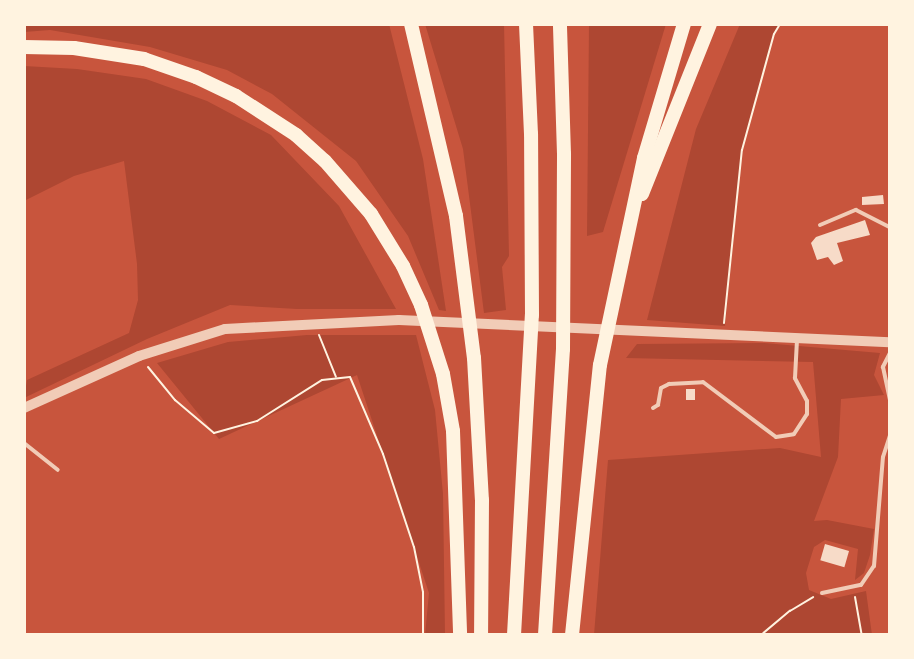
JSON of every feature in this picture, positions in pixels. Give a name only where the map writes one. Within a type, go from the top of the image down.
[{"type":"highway","points":[[411,24],[448,176],[473,343],[482,500],[481,635]]},
{"type":"highway","points":[[514,635],[532,315],[531,134],[526,24]]},
{"type":"highway","points":[[545,635],[563,334],[565,168],[560,24]]},
{"type":"highway","points":[[572,635],[600,365],[644,158],[684,24]]},
{"type":"highway","points":[[631,220],[710,24]]},
{"type":"highway","points":[[24,47],[74,48],[116,54],[196,77],[236,96],[296,135],[349,187],[371,214],[396,253],[421,305],[443,374],[453,431],[460,635]]},
{"type":"street","points":[[24,408],[139,356],[225,329],[399,320],[723,332],[890,342]]},
{"type":"lane","points":[[820,225],[856,210],[890,227]]},
{"type":"lane","points":[[653,408],[658,405],[661,388],[685,381],[703,382],[776,437],[794,434],[807,414],[807,401],[795,378],[797,338]]},
{"type":"lane","points":[[890,353],[883,367],[890,400]]},
{"type":"lane","points":[[822,593],[861,585],[874,566],[883,457],[890,435]]},
{"type":"lane","points":[[24,443],[58,470]]},
{"type":"path","points":[[723,332],[742,150],[774,34],[780,24]]},
{"type":"path","points":[[315,325],[336,379]]},
{"type":"path","points":[[139,356],[175,400],[214,433],[257,421],[322,380],[350,377],[383,454],[414,547],[423,592],[423,635]]},
{"type":"path","points":[[854,588],[862,635]]},
{"type":"path","points":[[761,635],[803,601],[822,593]]},
{"type":"shaded area","points":[[24,24],[389,24],[423,159],[446,311],[439,310],[408,236],[356,161],[272,94],[227,70],[150,47],[50,30],[24,32]]},
{"type":"shaded area","points":[[425,24],[504,24],[509,256],[502,267],[506,310],[484,313],[463,149]]},
{"type":"shaded area","points":[[589,24],[666,24],[603,232],[587,236]]},
{"type":"shaded area","points":[[740,24],[780,24],[774,34],[742,150],[725,326],[647,320],[696,129]]},
{"type":"shaded area","points":[[24,66],[77,69],[146,79],[207,101],[271,135],[339,206],[396,309],[230,305],[147,339],[24,398],[27,380],[129,333],[138,300],[137,264],[124,161],[74,176],[24,201]]},
{"type":"shaded area","points":[[307,335],[416,335],[435,410],[443,494],[445,635],[425,635],[429,593],[357,375],[219,439],[157,363],[228,342]]},
{"type":"shaded area","points":[[764,343],[880,353],[874,375],[884,395],[841,399],[838,457],[814,521],[827,520],[874,529],[864,573],[855,580],[858,549],[825,540],[814,547],[806,573],[809,590],[831,599],[866,591],[872,635],[594,635],[608,460],[780,448],[821,457],[813,362],[626,358],[637,344]]},
{"type":"building","points":[[883,195],[884,204],[862,205],[862,197]]},
{"type":"building","points":[[865,220],[870,235],[837,243],[843,261],[834,265],[828,257],[817,260],[811,243],[816,237]]},
{"type":"building","points":[[686,389],[695,389],[695,400],[686,400]]},
{"type":"building","points":[[825,544],[849,551],[844,567],[820,560]]}]
